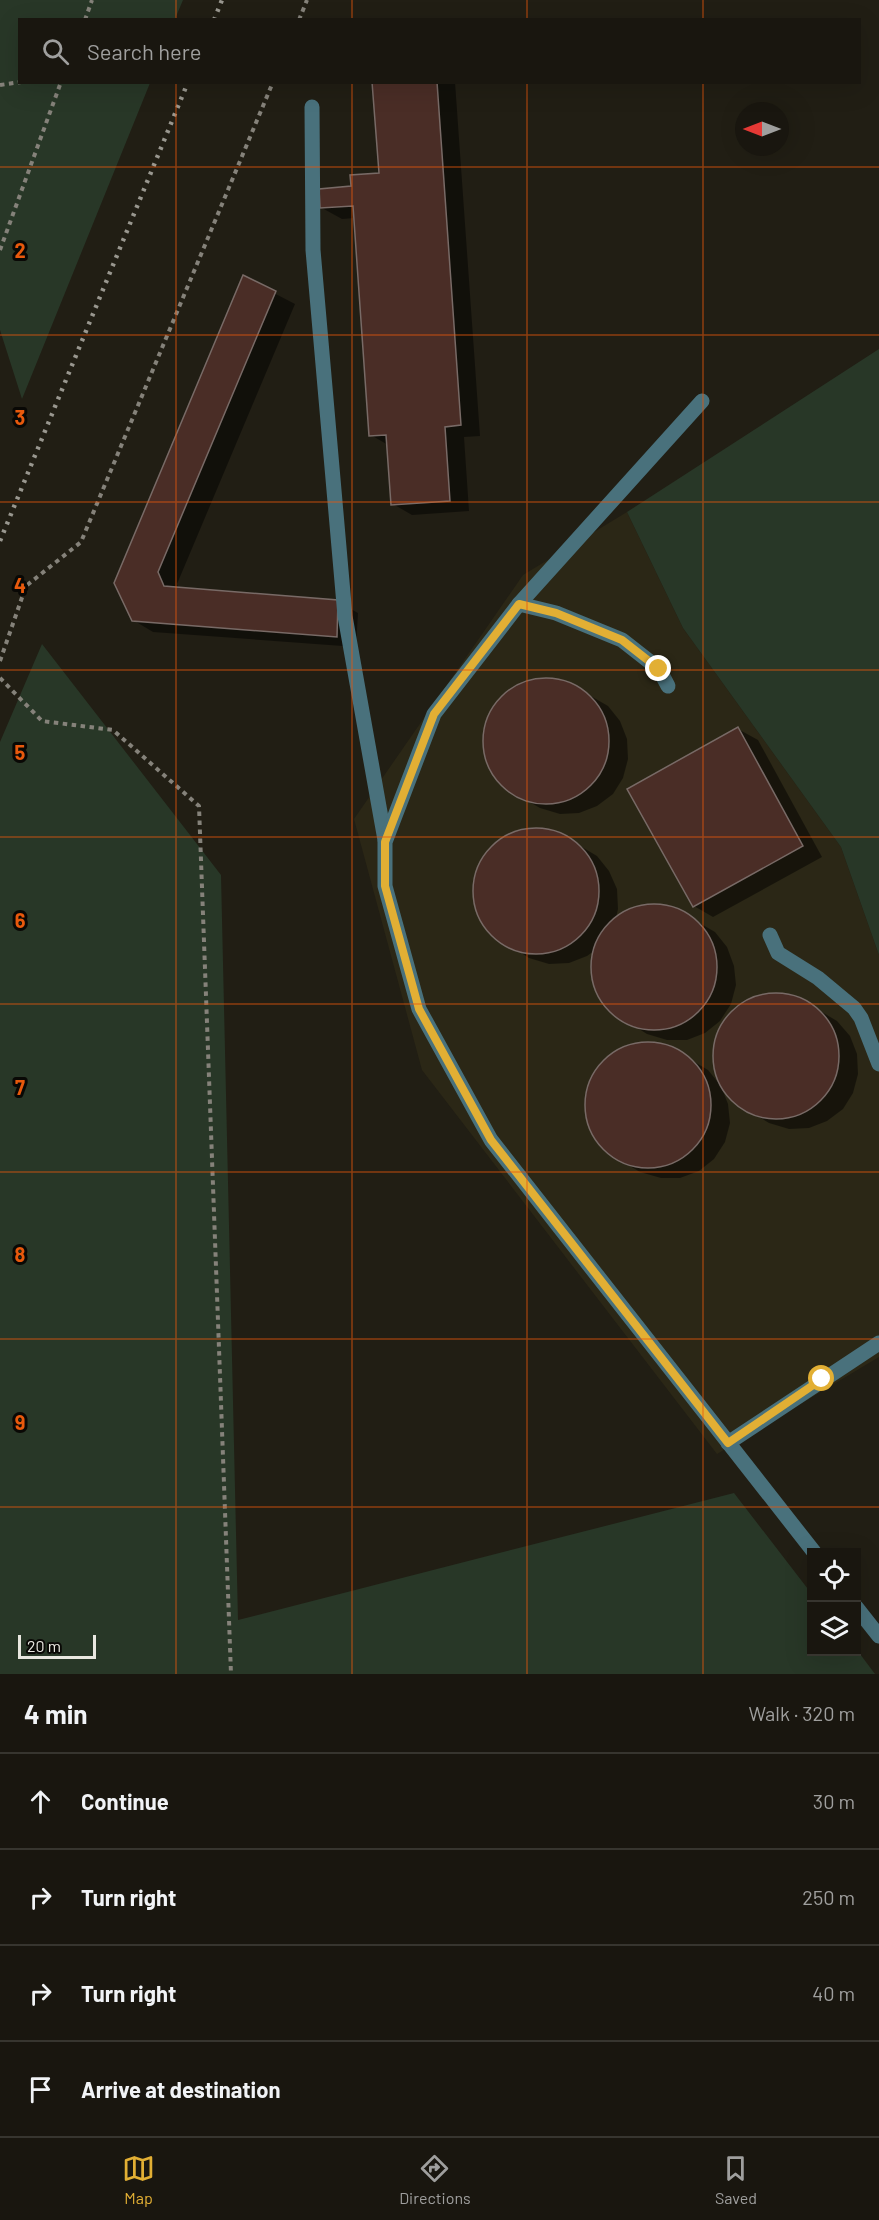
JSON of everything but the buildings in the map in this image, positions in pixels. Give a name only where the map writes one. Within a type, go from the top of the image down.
[{"type":"lane","points":[[312,107],[313,250],[345,616],[385,842],[385,886],[419,1009],[491,1140],[811,1548]]},
{"type":"lane","points":[[385,842],[434,714],[519,604],[702,401]]},
{"type":"lane","points":[[519,604],[556,613],[622,640],[659,669],[668,686]]},
{"type":"lane","points":[[770,935],[778,953],[818,978],[854,1008],[861,1018],[879,1064]]},
{"type":"lane","points":[[728,1443],[879,1343]]},
{"type":"lane","points":[[861,1613],[879,1635]]},
{"type":"path","points":[[86,18],[92,0]]},
{"type":"path","points":[[300,18],[307,0]]},
{"type":"path","points":[[0,85],[18,82]]},
{"type":"path","points":[[0,250],[60,84]]},
{"type":"path","points":[[0,661],[26,586],[81,542],[272,84]]},
{"type":"path","points":[[0,678],[42,721],[113,730],[199,806],[231,1674]]},
{"type":"shaded area","points":[[627,512],[683,628],[841,847],[879,955],[879,1357],[717,1454],[422,1070],[354,819],[523,575]]},
{"type":"green space","points":[[0,0],[183,0],[175,18],[18,18],[18,84],[150,84],[22,399],[0,330]]},
{"type":"green space","points":[[879,349],[879,955],[841,847],[683,628],[627,512]]},
{"type":"green space","points":[[42,644],[221,875],[238,1620],[734,1493],[807,1588],[807,1656],[861,1655],[875,1674],[0,1674],[0,742]]},
{"type":"railway","points":[[215,18],[222,0]]},
{"type":"railway","points":[[0,541],[187,84]]},
{"type":"route","points":[[659,669],[622,640],[556,613],[519,604],[434,714],[385,842],[385,886],[419,1009],[491,1140],[728,1443],[822,1379]]}]
